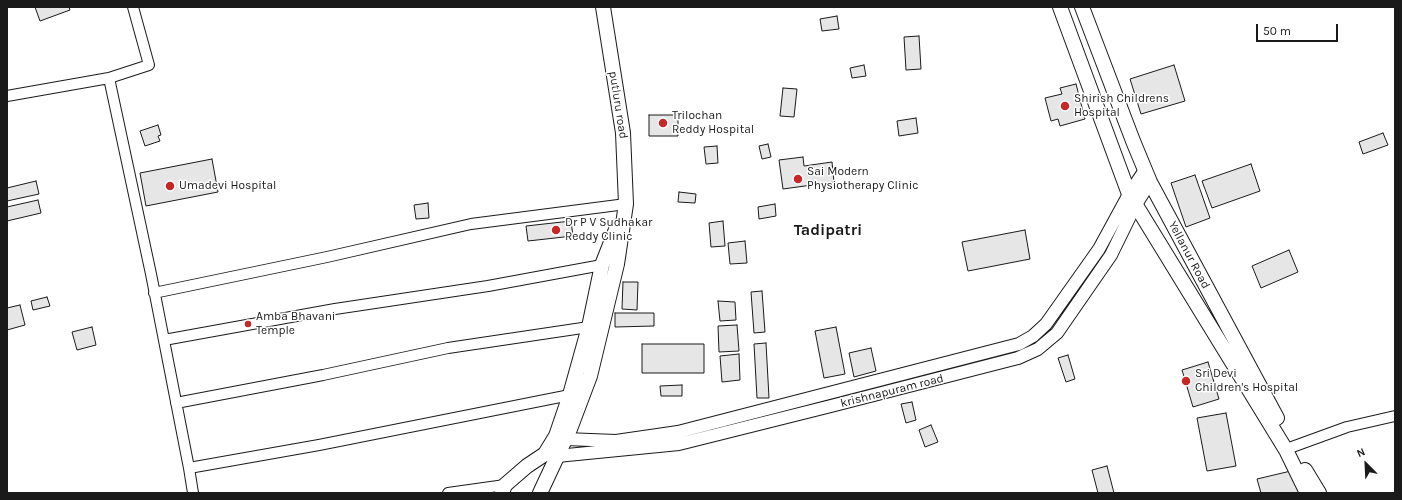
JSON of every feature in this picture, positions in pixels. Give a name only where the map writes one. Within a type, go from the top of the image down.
[{"type":"main road","name":"putluru road","points":[[603,7],[623,134],[626,204]]},
{"type":"main road","points":[[1060,7],[1132,200],[1286,450],[1307,493]]},
{"type":"main road","name":"Yellanur Road","points":[[1082,7],[1132,141],[1147,176],[1292,447],[1319,493]]},
{"type":"main road","points":[[561,437],[570,395],[589,327],[602,265],[626,204]]},
{"type":"main road","points":[[540,493],[551,455],[590,376],[617,264],[626,204]]},
{"type":"main road","points":[[504,489],[527,466],[551,455]]},
{"type":"street","points":[[7,96],[109,78],[149,66],[133,7]]},
{"type":"street","points":[[109,78],[164,340],[193,493]]},
{"type":"street","name":"krishnapuram road","points":[[561,437],[616,441],[678,432],[1019,344],[1033,336],[1046,324],[1099,250],[1147,176]]},
{"type":"street","name":"krishnapuram road","points":[[551,455],[679,444],[1018,358],[1038,349],[1057,333],[1111,255],[1132,200]]},
{"type":"street","points":[[154,293],[327,257],[471,224],[626,204]]},
{"type":"street","points":[[164,340],[335,309],[488,286],[602,265]]},
{"type":"street","points":[[176,403],[323,375],[448,348],[589,327]]},
{"type":"street","points":[[189,468],[319,445],[570,395]]},
{"type":"street","points":[[1292,447],[1347,427],[1395,416]]},
{"type":"street","points":[[448,493],[504,489]]},
{"type":"building","points":[[35,7],[69,7],[70,10],[40,21]]},
{"type":"building","points":[[837,16],[839,29],[822,31],[820,19]]},
{"type":"building","points":[[919,36],[921,69],[906,70],[904,37]]},
{"type":"building","points":[[864,65],[866,76],[852,78],[850,68]]},
{"type":"building","points":[[1174,65],[1185,101],[1141,114],[1130,79]]},
{"type":"building","points":[[1076,84],[1085,119],[1060,126],[1058,119],[1051,121],[1045,98],[1062,94],[1060,88]]},
{"type":"building","points":[[783,88],[797,89],[794,117],[780,116]]},
{"type":"building","points":[[649,115],[678,115],[678,136],[649,136]]},
{"type":"building","points":[[916,118],[918,133],[899,136],[897,121]]},
{"type":"building","points":[[158,125],[161,135],[158,136],[160,141],[145,146],[140,131]]},
{"type":"building","points":[[1383,133],[1388,145],[1363,154],[1359,142]]},
{"type":"building","points":[[768,144],[771,157],[762,159],[759,146]]},
{"type":"building","points":[[717,146],[718,163],[706,164],[704,147]]},
{"type":"building","points":[[803,157],[804,166],[832,162],[834,182],[783,189],[779,160]]},
{"type":"building","points":[[212,159],[218,192],[146,206],[140,173]]},
{"type":"building","points":[[1251,164],[1260,191],[1212,208],[1202,181]]},
{"type":"building","points":[[1195,175],[1210,218],[1186,227],[1171,183]]},
{"type":"building","points":[[36,181],[39,194],[7,201],[7,188]]},
{"type":"building","points":[[679,192],[696,194],[695,203],[678,202]]},
{"type":"building","points":[[38,200],[41,213],[7,221],[7,207]]},
{"type":"building","points":[[428,203],[429,218],[416,219],[414,205]]},
{"type":"building","points":[[775,204],[776,216],[759,219],[758,207]]},
{"type":"building","points":[[571,221],[573,236],[528,241],[526,226]]},
{"type":"building","points":[[723,221],[725,246],[711,247],[709,223]]},
{"type":"building","points":[[1025,230],[1030,259],[968,271],[962,242]]},
{"type":"building","points":[[745,241],[747,263],[730,264],[728,243]]},
{"type":"building","points":[[1289,250],[1298,272],[1261,288],[1252,266]]},
{"type":"building","points":[[623,282],[638,282],[637,310],[622,309]]},
{"type":"building","points":[[762,291],[765,332],[754,333],[751,292]]},
{"type":"building","points":[[47,297],[50,306],[33,310],[31,301]]},
{"type":"building","points":[[718,301],[735,302],[736,320],[720,321]]},
{"type":"building","points":[[20,305],[25,325],[7,330],[7,308]]},
{"type":"building","points":[[615,313],[654,313],[654,326],[615,327]]},
{"type":"building","points":[[737,325],[739,351],[719,352],[718,326]]},
{"type":"building","points":[[92,327],[96,345],[77,350],[72,332]]},
{"type":"building","points":[[836,327],[845,374],[824,378],[815,331]]},
{"type":"building","points":[[766,343],[769,398],[757,398],[754,344]]},
{"type":"building","points":[[642,344],[704,344],[704,373],[642,373]]},
{"type":"building","points":[[871,348],[876,371],[854,377],[849,353]]},
{"type":"building","points":[[739,354],[740,380],[722,382],[720,356]]},
{"type":"building","points":[[1068,355],[1075,379],[1066,382],[1058,358]]},
{"type":"building","points":[[1208,362],[1219,399],[1193,407],[1182,370]]},
{"type":"building","points":[[682,385],[682,396],[661,396],[660,386]]},
{"type":"building","points":[[912,402],[916,420],[906,423],[901,404]]},
{"type":"building","points":[[1226,413],[1236,466],[1207,471],[1197,418]]},
{"type":"building","points":[[931,425],[938,442],[925,447],[919,430]]},
{"type":"building","points":[[1107,466],[1114,493],[1098,493],[1092,470]]},
{"type":"building","points":[[1295,470],[1301,492],[1261,493],[1257,479]]},
{"type":"place","name":"Shirish Childrens Hospital","points":[[1065,106]]},
{"type":"place","name":"Trilochan Reddy Hospital","points":[[663,123]]},
{"type":"place","name":"Sai Modern Physiotherapy Clinic","points":[[798,179]]},
{"type":"place","name":"Umadevi Hospital","points":[[170,186]]},
{"type":"place","name":"Dr P V Sudhakar Reddy Clinic","points":[[556,230]]},
{"type":"place","name":"Amba Bhavani Temple","points":[[248,324]]},
{"type":"place","name":"Sri Devi Children's Hospital","points":[[1186,381]]},
{"type":"district","name":"Tadipatri","points":[[828,230]]}]
